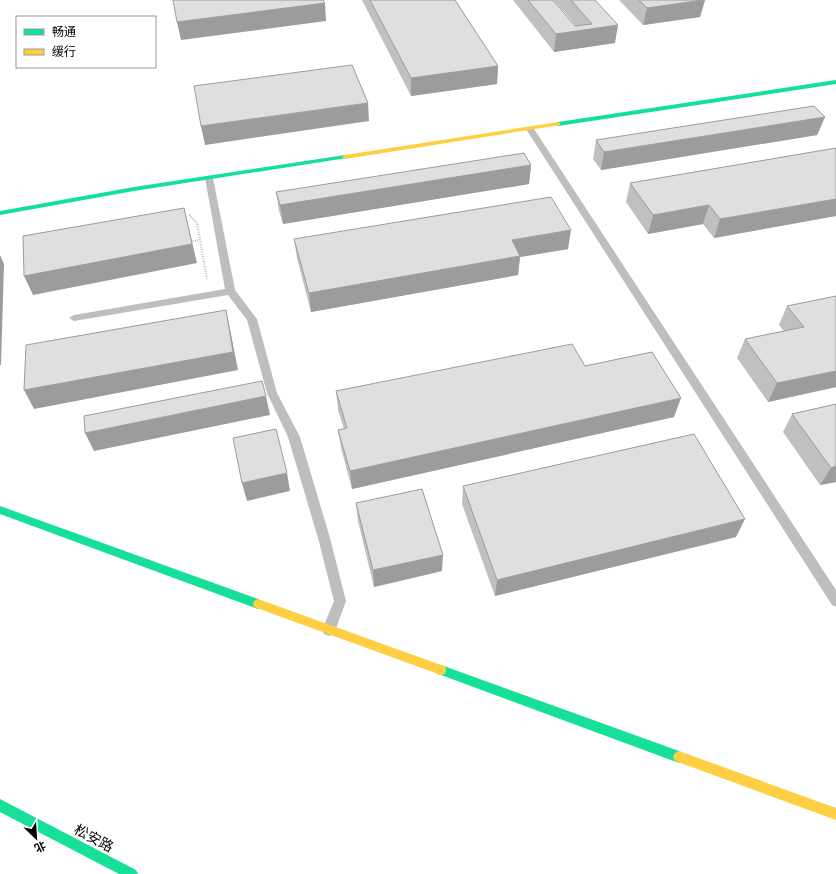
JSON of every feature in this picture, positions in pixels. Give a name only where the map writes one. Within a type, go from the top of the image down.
[{"type":"street","points":[[0,213],[134,189],[836,82]]},
{"type":"street","points":[[0,510],[836,814]]},
{"type":"street","name":"松安路","points":[[0,805],[132,874]]},
{"type":"lane","points":[[530,129],[836,601]]},
{"type":"lane","points":[[209,178],[230,291],[252,319],[272,393],[294,437],[320,524],[340,602],[329,630]]},
{"type":"lane","points":[[74,318],[230,291]]},
{"type":"path","points":[[189,215],[197,223],[208,284]]},
{"type":"path","points":[[184,243],[200,240]]},
{"type":"building","points":[[173,0],[323,0],[325,3],[177,22]]},
{"type":"building","points":[[370,0],[455,0],[498,66],[411,78]]},
{"type":"building","points":[[528,0],[553,0],[575,26],[592,24],[571,0],[595,0],[618,25],[556,34]]},
{"type":"building","points":[[639,0],[703,0],[647,8]]},
{"type":"building","points":[[352,65],[368,103],[201,126],[194,86]]},
{"type":"building","points":[[814,106],[825,117],[604,152],[596,140]]},
{"type":"building","points":[[836,148],[836,199],[720,219],[709,205],[653,215],[630,183]]},
{"type":"building","points":[[524,153],[531,165],[280,205],[276,192]]},
{"type":"building","points":[[551,197],[571,230],[512,240],[520,256],[309,293],[294,239]]},
{"type":"building","points":[[184,208],[192,244],[24,276],[23,236]]},
{"type":"building","points":[[836,296],[836,371],[777,383],[745,339],[804,327],[787,306]]},
{"type":"building","points":[[226,310],[233,352],[24,390],[26,345]]},
{"type":"building","points":[[572,344],[585,366],[652,352],[681,398],[350,471],[338,430],[347,428],[336,391]]},
{"type":"building","points":[[262,381],[266,396],[85,433],[84,416]]},
{"type":"building","points":[[836,404],[836,466],[831,468],[792,414]]},
{"type":"building","points":[[276,429],[287,473],[242,483],[233,438]]},
{"type":"building","points":[[694,434],[745,519],[497,580],[463,486]]},
{"type":"building","points":[[422,489],[443,555],[373,570],[356,503]]},
{"type":"traffic: fast","points":[[558,124],[836,82]]},
{"type":"traffic: fast","points":[[0,213],[134,189],[345,157]]},
{"type":"traffic: fast","points":[[0,510],[258,604]]},
{"type":"traffic: fast","points":[[441,670],[679,757]]},
{"type":"traffic: fast","points":[[0,805],[132,874]]},
{"type":"traffic: slow","points":[[345,157],[558,124]]},
{"type":"traffic: slow","points":[[258,604],[441,670]]},
{"type":"traffic: slow","points":[[679,757],[836,814]]}]
